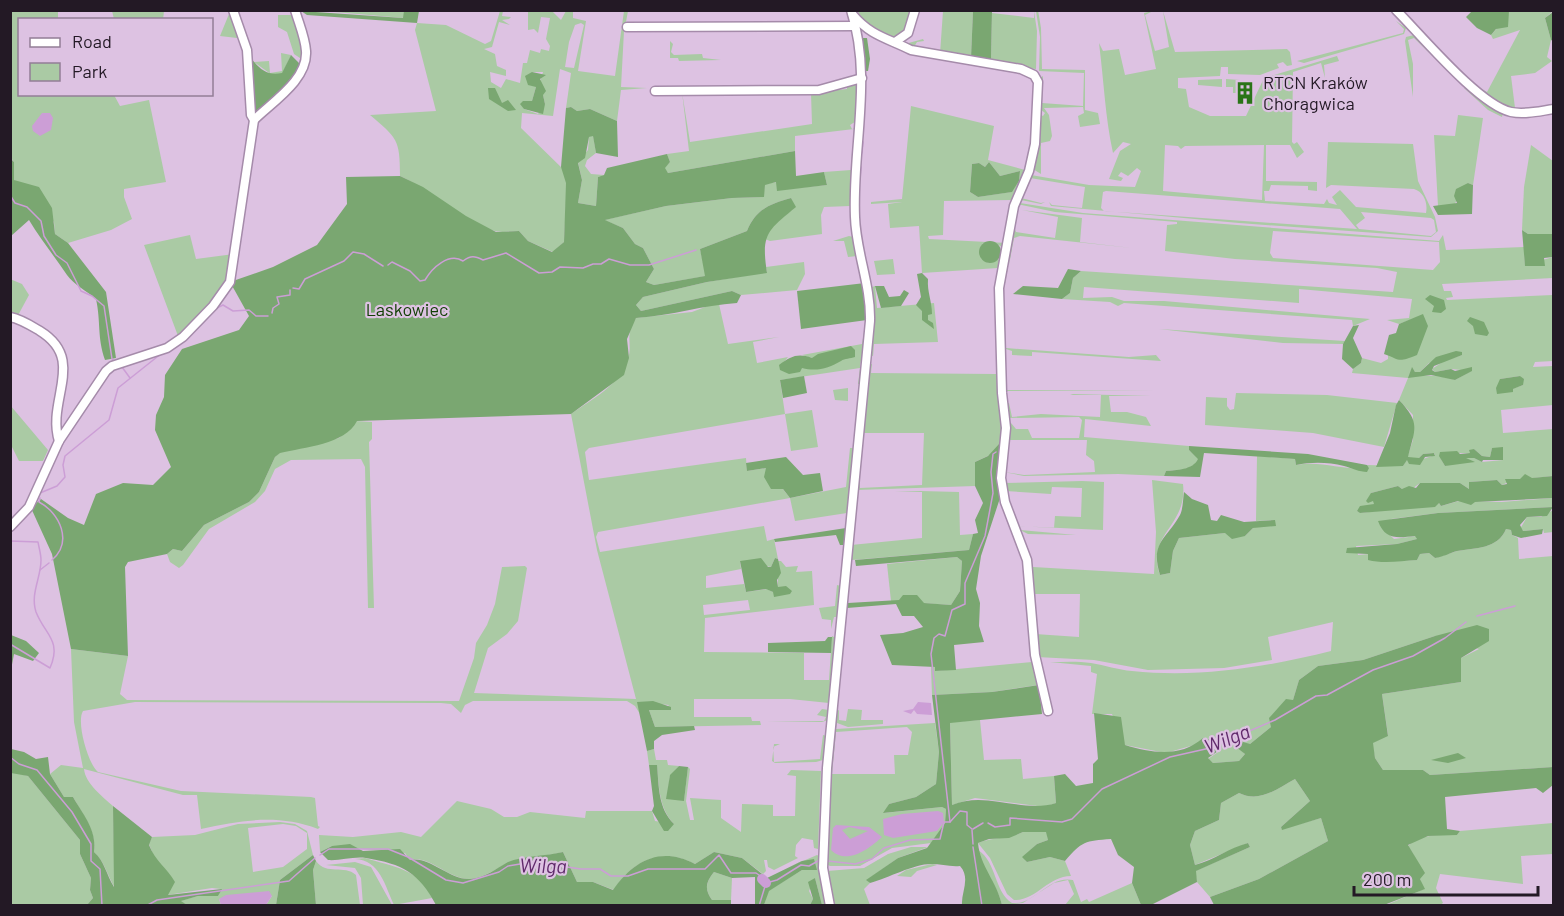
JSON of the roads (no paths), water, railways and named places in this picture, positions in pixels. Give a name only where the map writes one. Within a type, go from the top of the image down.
[{"type":"street","points":[[10,527],[29,507],[59,441],[106,371],[124,362],[167,348],[183,337],[213,306],[230,282],[254,120],[251,114],[247,50],[233,10]]},
{"type":"street","points":[[254,120],[297,78],[305,65],[306,52],[295,10]]},
{"type":"street","points":[[896,42],[908,33],[915,10]]},
{"type":"street","points":[[1396,10],[1479,94],[1496,107],[1520,113],[1554,110]]},
{"type":"street","points":[[851,12],[873,35],[925,55],[1025,70],[1034,75],[1038,82],[1035,144],[1029,171],[1014,206],[999,288],[1002,393],[1006,428],[1001,478],[1005,502],[1026,560],[1035,655],[1048,711]]},
{"type":"street","points":[[830,906],[823,868],[826,768],[870,321],[870,290],[855,218],[862,78],[851,12]]},
{"type":"street","points":[[627,27],[855,26]]},
{"type":"street","points":[[655,91],[819,90],[862,78]]},
{"type":"street","points":[[10,317],[52,338],[62,353],[63,375],[57,424],[59,441]]},
{"type":"waterway","points":[[856,10],[861,18]]},
{"type":"waterway","points":[[861,29],[865,71]]},
{"type":"waterway","points":[[864,109],[865,104]]},
{"type":"waterway","points":[[863,134],[864,114]]},
{"type":"waterway","points":[[862,153],[863,142]]},
{"type":"waterway","points":[[860,179],[861,167]]},
{"type":"waterway","points":[[10,195],[15,203],[27,207],[41,221],[44,236],[56,255],[67,263],[81,291],[92,296],[104,306],[112,359],[116,362]]},
{"type":"waterway","points":[[388,265],[392,262],[410,271],[420,281],[425,280],[441,263],[452,258],[463,261],[473,257],[483,260],[506,253],[539,273],[552,272],[560,267],[583,268],[601,264],[609,259],[630,265],[649,265],[696,250]]},
{"type":"waterway","points":[[293,288],[299,289],[305,279],[344,261],[353,252],[364,254],[383,266]]},
{"type":"waterway","points":[[272,313],[273,308],[279,304],[277,297],[290,295],[290,290]]},
{"type":"waterway","points":[[217,308],[223,305],[233,311],[249,310],[256,316],[268,316]]},
{"type":"waterway","points":[[40,493],[57,486],[65,477],[63,465],[65,456],[109,420],[118,388],[162,353]]},
{"type":"waterway","points":[[122,367],[130,378]]},
{"type":"waterway","points":[[950,822],[931,654],[934,638],[939,634],[945,636],[952,610],[965,604],[965,583],[985,536],[993,493],[991,472],[993,454],[996,452]]},
{"type":"waterway","points":[[40,498],[39,502],[58,520],[63,537],[62,545],[52,560]]},
{"type":"waterway","points":[[10,541],[38,542],[41,560],[34,605],[53,644],[54,651],[50,668],[10,644]]},
{"type":"waterway","points":[[40,570],[49,563]]},
{"type":"waterway","name":"Wilga","points":[[1477,616],[1515,606]]},
{"type":"waterway","name":"Wilga","points":[[988,823],[995,827],[1010,825],[1010,818],[1062,822],[1072,819],[1102,789],[1170,757],[1210,748],[1275,720],[1316,696],[1327,695],[1373,670],[1413,656],[1445,638],[1466,622]]},
{"type":"waterway","points":[[10,757],[19,764],[37,770],[72,812],[91,844],[91,861],[100,869],[102,906]]},
{"type":"waterway","name":"Wilga","points":[[828,861],[855,864],[872,859],[884,848],[910,840],[940,839],[944,822],[950,822],[960,811],[967,812],[967,825],[972,829]]},
{"type":"waterway","name":"Wilga","points":[[973,829],[983,823]]},
{"type":"waterway","points":[[972,830],[973,844]]},
{"type":"waterway","points":[[973,847],[982,906]]},
{"type":"waterway","name":"Wilga","points":[[320,855],[329,849],[388,849],[408,857],[446,880],[463,883],[499,872],[508,866],[532,862],[581,869],[600,869],[611,876],[628,876],[648,869],[705,869],[719,855],[731,873],[759,875]]},
{"type":"waterway","name":"Wilga","points":[[146,906],[157,900],[289,881],[315,858]]},
{"type":"waterway","name":"Wilga","points":[[759,906],[766,883],[777,880],[801,865],[809,866],[818,861]]},
{"type":"waterway","name":"Wilga","points":[[762,879],[766,883]]},
{"type":"place","name":"RTCN Kraków Chorągwica","points":[[1245,93]]},
{"type":"park label","name":"Laskowiec","points":[[407,310]]}]
